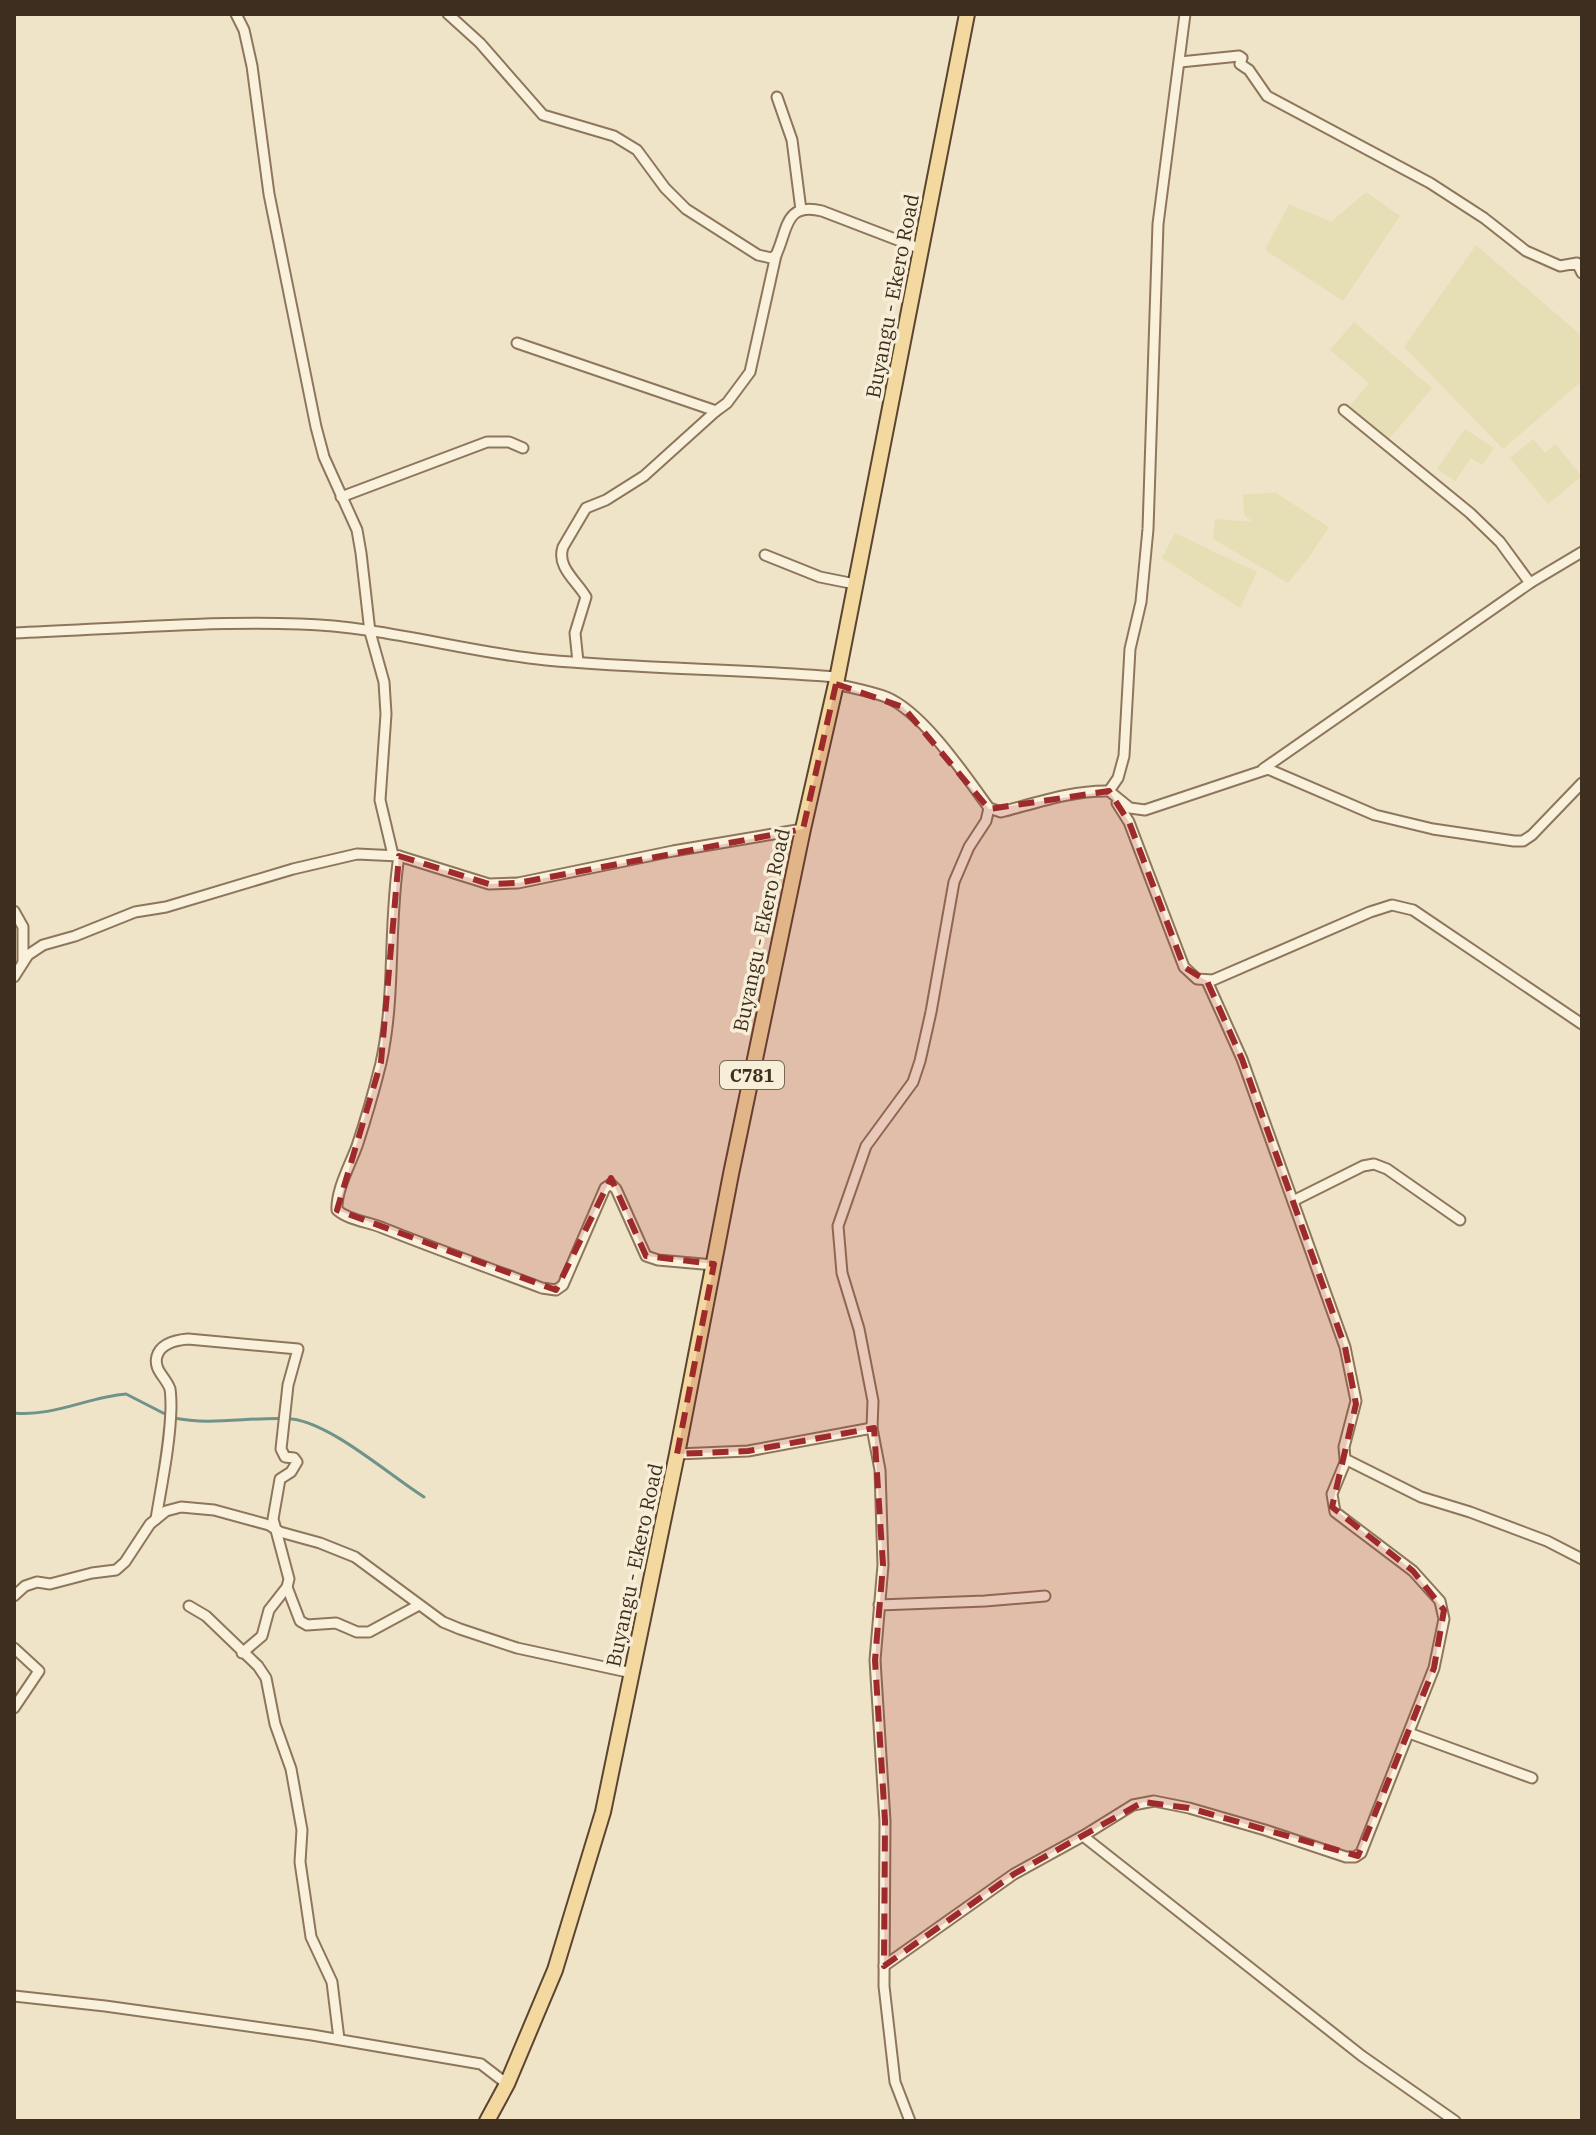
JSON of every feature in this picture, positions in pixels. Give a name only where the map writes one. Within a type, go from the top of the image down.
[{"type":"main road","name":"Buyangu - Ekero Road","points":[[487,2121],[507,2084],[555,1970],[603,1812],[803,829],[837,681],[967,14]]},
{"type":"street","points":[[236,14],[244,30],[250,57],[269,194],[316,427],[324,457],[357,530],[370,632],[384,682],[386,714],[380,800],[396,856],[392,989],[381,1062],[337,1210],[416,1243],[542,1288],[556,1290],[563,1285],[604,1190],[611,1184],[646,1256],[714,1265]]},
{"type":"street","points":[[448,14],[480,43],[543,115],[614,136],[637,150],[665,188],[686,209],[758,255],[771,258],[776,255]]},
{"type":"street","points":[[1109,791],[1118,778],[1124,756],[1130,649],[1141,602],[1148,529],[1158,224],[1185,14]]},
{"type":"street","points":[[1180,62],[1239,56],[1242,58],[1240,64],[1249,70],[1273,99],[1430,183],[1484,218],[1526,251],[1560,266],[1579,260],[1582,273]]},
{"type":"street","points":[[777,97],[792,140],[801,210]]},
{"type":"street","points":[[578,662],[575,633],[586,597],[566,570],[560,554],[563,547],[586,508],[606,500],[644,476],[734,395],[750,372],[776,255],[790,218],[801,210],[822,211],[921,249]]},
{"type":"street","points":[[517,343],[716,411]]},
{"type":"street","points":[[1344,410],[1470,513],[1500,542],[1530,583]]},
{"type":"street","points":[[341,497],[487,442],[509,442],[523,448]]},
{"type":"street","points":[[14,633],[153,625],[301,624],[480,651],[578,662],[664,669],[756,670],[837,681],[886,697],[903,707],[934,737],[989,808],[1001,812],[1076,793],[1109,791],[1126,806],[1138,811],[1263,769],[1530,583],[1582,552]]},
{"type":"street","points":[[765,555],[820,577],[855,584]]},
{"type":"street","points":[[1263,769],[1375,815],[1433,829],[1514,841],[1523,841],[1532,835],[1582,783]]},
{"type":"street","points":[[1109,791],[1129,822],[1184,967],[1197,979],[1207,981],[1348,920],[1398,905],[1413,910],[1582,1024]]},
{"type":"street","points":[[910,2121],[895,2082],[884,1966],[885,1821],[875,1660],[883,1565],[880,1470],[872,1428],[873,1401],[859,1329],[842,1273],[838,1226],[866,1146],[913,1082],[931,1012],[954,882],[963,858],[986,821],[989,808]]},
{"type":"street","points":[[14,977],[23,961],[43,945],[135,912],[166,907],[293,869],[357,854],[396,856],[489,884],[518,883],[803,829]]},
{"type":"street","points":[[14,911],[23,927],[23,961]]},
{"type":"street","points":[[884,1966],[1014,1874],[1133,1805],[1154,1801],[1189,1808],[1355,1857],[1367,1841],[1440,1648],[1444,1610],[1440,1601],[1413,1571],[1335,1512],[1332,1494],[1346,1460],[1344,1451],[1356,1404],[1352,1378],[1331,1303],[1242,1059],[1207,981]]},
{"type":"street","points":[[1293,1201],[1355,1170],[1374,1164],[1387,1169],[1460,1220]]},
{"type":"street","points":[[156,1519],[166,1465],[171,1410],[170,1389],[157,1369],[157,1355],[173,1340],[188,1339],[298,1349],[288,1385],[281,1449],[285,1457],[294,1458],[297,1462],[291,1472],[280,1479],[274,1528],[288,1574],[287,1587],[300,1621],[307,1625],[336,1623],[357,1632],[369,1632],[419,1605]]},
{"type":"street","points":[[677,1454],[748,1451],[872,1428]]},
{"type":"street","points":[[1346,1460],[1421,1497],[1533,1536],[1582,1559]]},
{"type":"street","points":[[14,1596],[25,1586],[37,1582],[50,1584],[116,1570],[156,1519],[166,1511],[177,1508],[214,1510],[231,1513],[355,1557],[443,1622],[517,1648],[632,1673]]},
{"type":"street","points":[[242,1653],[262,1636],[269,1610],[287,1587]]},
{"type":"street","points":[[879,1605],[1045,1596]]},
{"type":"street","points":[[189,1606],[206,1616],[266,1678],[275,1724],[291,1769],[302,1830],[300,1862],[311,1937],[332,1982],[339,2039]]},
{"type":"street","points":[[14,1648],[39,1671],[14,1708]]},
{"type":"street","points":[[1409,1733],[1532,1778]]},
{"type":"street","points":[[1083,1836],[1362,2056],[1455,2121]]},
{"type":"street","points":[[14,1996],[339,2039],[481,2064],[507,2084]]},
{"type":"highlighted area","points":[[836,684],[903,707],[989,809],[1109,791],[1129,822],[1184,967],[1207,981],[1242,1059],[1345,1347],[1356,1404],[1332,1507],[1413,1571],[1444,1610],[1434,1668],[1358,1856],[1189,1808],[1143,1802],[1014,1874],[884,1966],[885,1821],[875,1660],[883,1565],[874,1428],[748,1451],[677,1454],[714,1264],[646,1256],[611,1178],[556,1290],[337,1210],[381,1062],[399,856],[489,884],[518,883],[803,829]]},
{"type":"shaded area","points":[[1366,192],[1400,216],[1343,301],[1265,250],[1289,204],[1331,222]]},
{"type":"shaded area","points":[[1476,245],[1582,336],[1582,381],[1503,449],[1404,347]]},
{"type":"shaded area","points":[[1354,322],[1432,388],[1389,439],[1350,406],[1369,383],[1330,350]]},
{"type":"shaded area","points":[[1465,429],[1494,448],[1482,465],[1471,458],[1455,481],[1437,469]]},
{"type":"shaded area","points":[[1533,439],[1545,453],[1555,444],[1582,476],[1548,504],[1510,458]]},
{"type":"shaded area","points":[[1276,493],[1329,527],[1288,583],[1213,539],[1215,519],[1253,522],[1244,515],[1243,494]]},
{"type":"shaded area","points":[[1175,533],[1257,572],[1240,608],[1162,558]]},
{"type":"waterway","points":[[14,1413],[57,1410],[126,1394],[167,1415]]},
{"type":"waterway","points":[[174,1418],[203,1421],[277,1418],[308,1423],[342,1440],[424,1497]]}]
